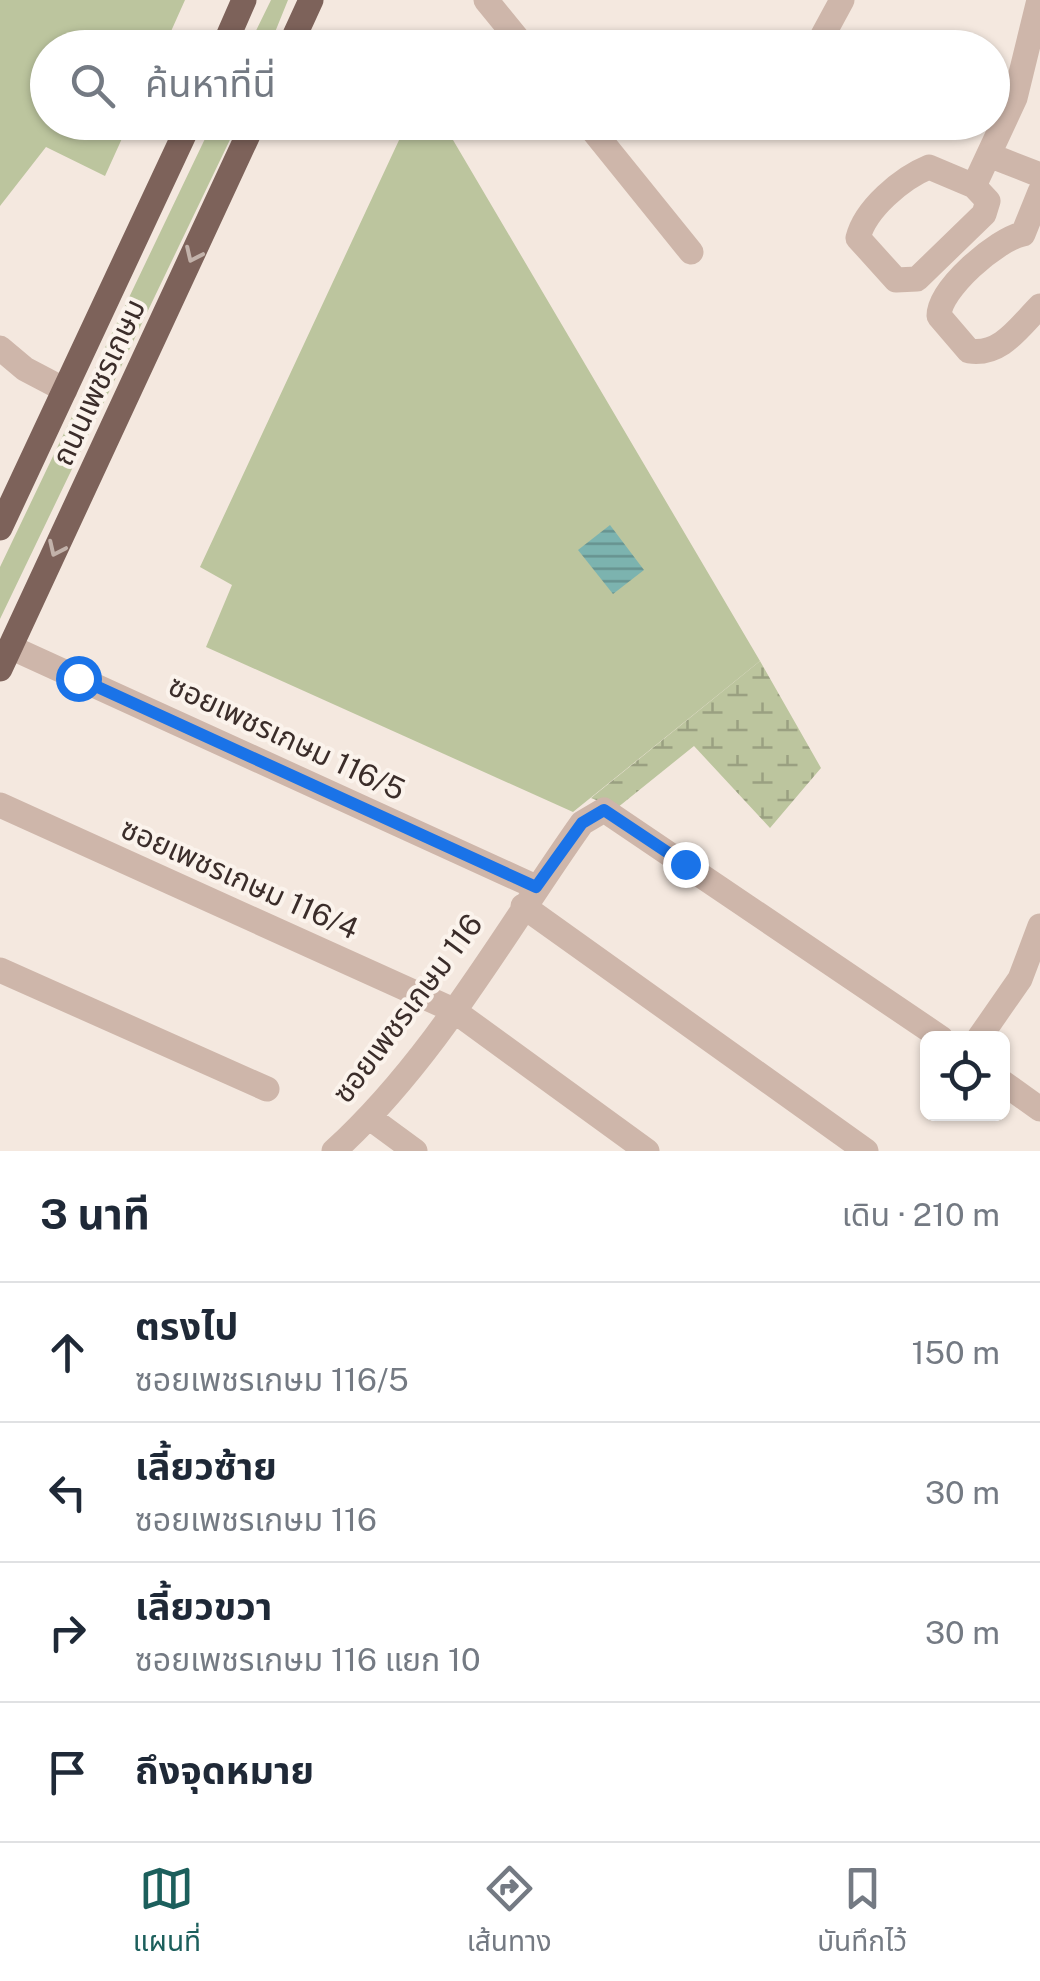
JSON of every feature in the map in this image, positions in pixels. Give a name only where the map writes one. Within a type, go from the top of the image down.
[{"type":"main road","points":[[232,30],[244,0]]},
{"type":"main road","points":[[297,30],[310,0]]},
{"type":"main road","name":"ถนนเพชรเกษม","points":[[0,528],[182,140]]},
{"type":"main road","name":"ถนนเพชรเกษม","points":[[5,658],[246,140]]},
{"type":"street","points":[[486,0],[510,30]]},
{"type":"street","points":[[826,30],[842,0]]},
{"type":"street","points":[[1010,109],[1039,0]]},
{"type":"street","points":[[601,140],[691,252]]},
{"type":"street","points":[[974,186],[996,140]]},
{"type":"street","points":[[989,156],[1040,174]]},
{"type":"street","points":[[929,167],[974,186],[988,201],[984,214],[917,279],[896,280],[858,238],[870,212],[929,167]]},
{"type":"street","points":[[1040,192],[1032,240],[1004,241],[944,294],[939,316],[970,351],[984,354],[995,350],[1040,306]]},
{"type":"street","points":[[0,348],[25,368],[65,390]]},
{"type":"street","name":"ซอยเพชรเกษม 116/5","points":[[5,658],[529,896],[866,1151]]},
{"type":"street","name":"ซอยเพชรเกษม 116/4","points":[[0,806],[454,1010],[648,1151]]},
{"type":"street","name":"ซอยเพชรเกษม 116","points":[[334,1151],[370,1118],[454,1010],[582,823],[604,810],[931,1031]]},
{"type":"street","points":[[984,1031],[1020,978],[1040,926]]},
{"type":"street","points":[[0,970],[268,1090]]},
{"type":"street","points":[[1010,1088],[1040,1109]]},
{"type":"street","points":[[370,1118],[415,1151]]},
{"type":"green space","points":[[0,0],[185,0],[172,30],[30,30],[30,140],[121,140],[105,176],[46,147],[0,206]]},
{"type":"green space","points":[[271,0],[288,0],[276,30],[256,30]]},
{"type":"green space","points":[[204,140],[230,140],[0,619],[0,567]]},
{"type":"green space","points":[[399,140],[453,140],[760,661],[573,812],[206,647],[232,585],[200,567]]},
{"type":"green space","points":[[760,661],[821,768],[770,828],[694,746],[617,808],[591,798]]},
{"type":"water","points":[[610,525],[644,570],[613,594],[578,550]]},
{"type":"route","points":[[78,678],[536,887],[582,823],[604,810],[685,864]]}]
